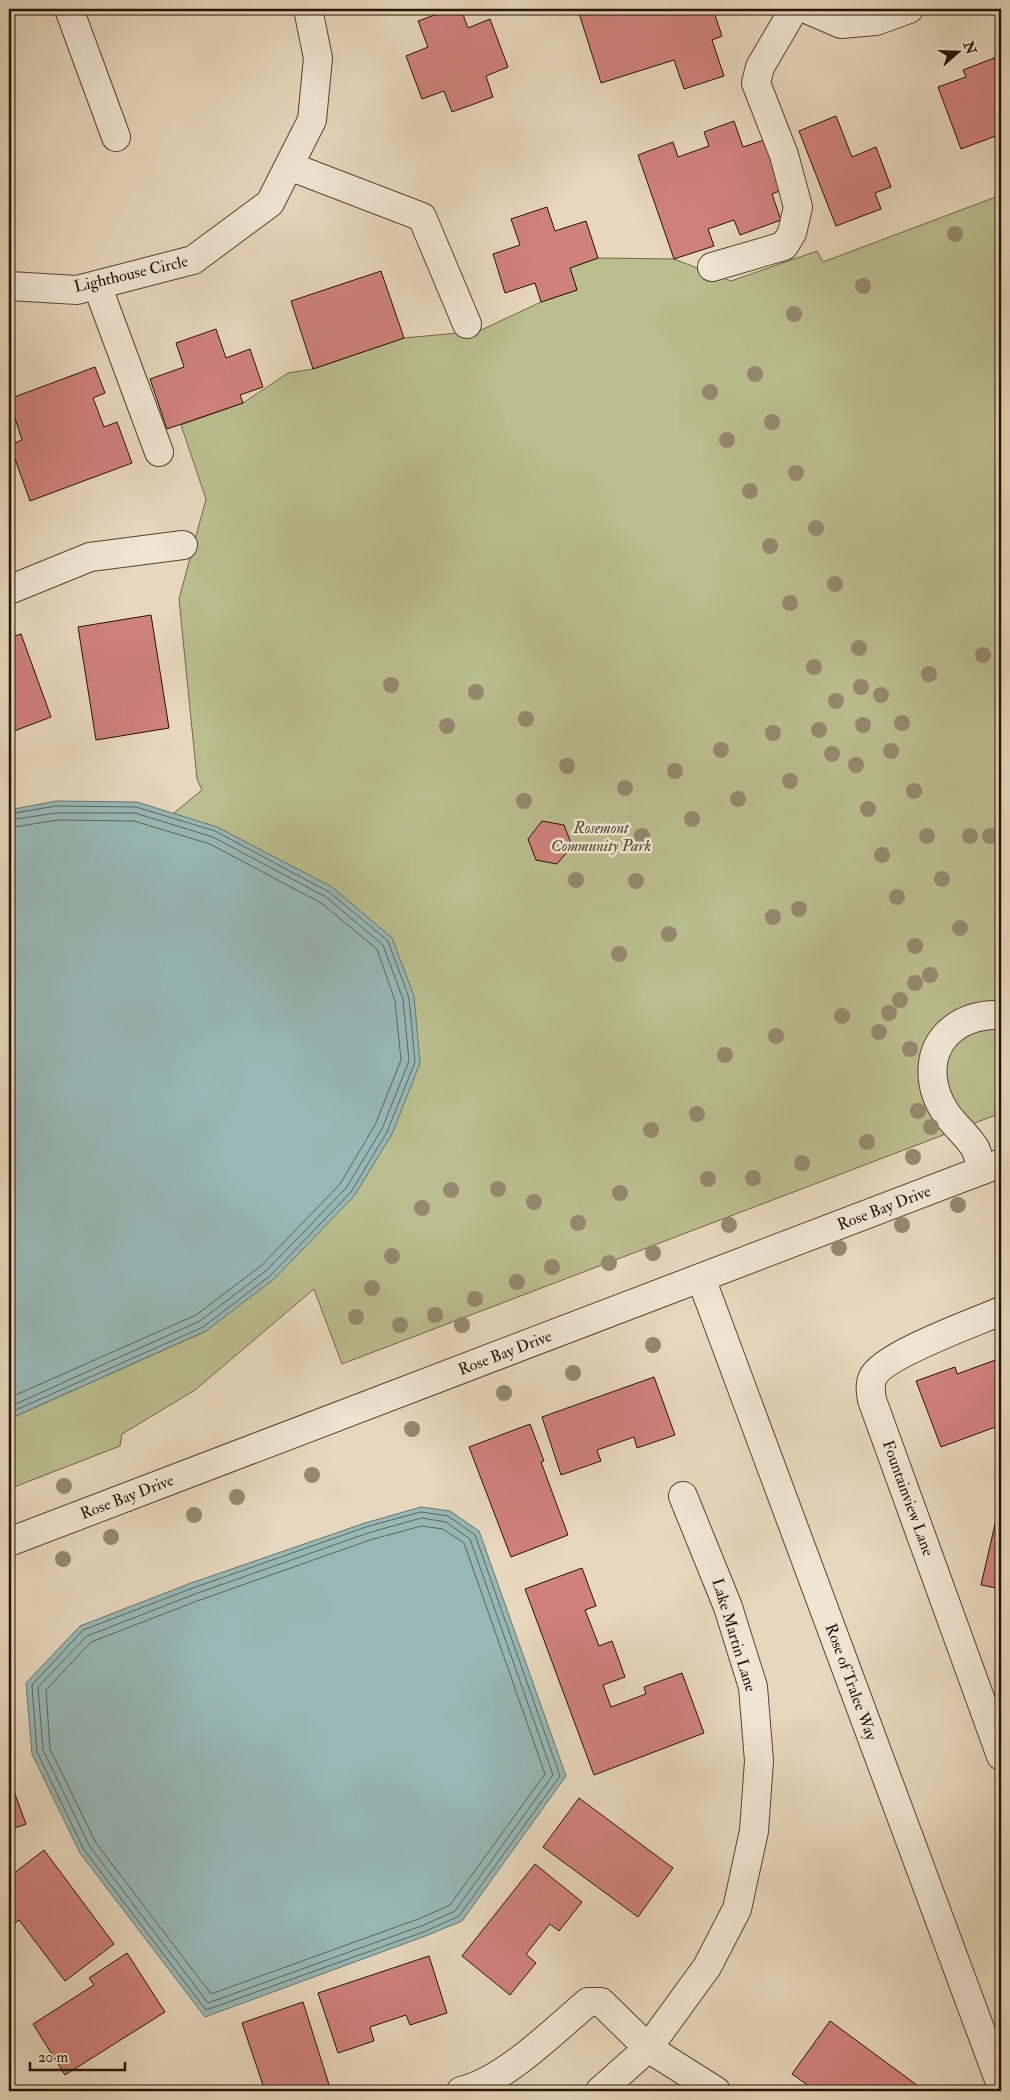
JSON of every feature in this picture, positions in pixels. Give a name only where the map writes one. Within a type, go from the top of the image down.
[{"type":"street","points":[[70,9],[116,137]]},
{"type":"street","name":"Lighthouse Circle","points":[[9,286],[77,290],[193,260],[270,203],[312,120],[318,58],[308,9]]},
{"type":"street","points":[[712,267],[784,246],[792,234],[798,207],[784,154],[756,83],[760,66],[794,9]]},
{"type":"street","points":[[806,9],[841,24],[876,20],[910,9]]},
{"type":"street","points":[[288,166],[422,217],[468,324]]},
{"type":"street","points":[[97,285],[159,452]]},
{"type":"street","points":[[9,590],[90,557],[183,545]]},
{"type":"street","points":[[992,1166],[975,1149],[938,1102],[933,1086],[933,1060],[944,1037],[955,1027],[968,1019],[984,1014],[1001,1015]]},
{"type":"street","name":"Rose Bay Drive","points":[[9,1542],[992,1166]]},
{"type":"street","name":"Rose of Tralee Way","points":[[701,1278],[1001,2085]]},
{"type":"street","name":"Fountainview Lane","points":[[1001,1311],[896,1357],[873,1377],[870,1387],[872,1400],[1001,1756]]},
{"type":"street","name":"Lake Martin Lane","points":[[600,2091],[648,2048],[707,1967],[737,1909],[754,1831],[759,1761],[753,1687],[728,1607],[683,1496]]},
{"type":"street","points":[[461,2091],[474,2088],[499,2074],[588,2002],[601,2002],[648,2048],[716,2091]]},
{"type":"green space","name":"Rosemont Community Park","points":[[1001,195],[1001,1113],[342,1364],[314,1289],[195,1390],[122,1434],[120,1446],[9,1489],[9,1419],[206,1331],[147,835],[202,790],[197,779],[179,599],[206,499],[181,425],[243,403],[288,373],[313,369],[404,338],[479,331],[541,302],[577,290],[570,268],[598,258],[674,259],[731,281],[817,251],[823,262]]},
{"type":"water","points":[[56,801],[137,802],[217,827],[332,887],[392,938],[414,996],[420,1063],[392,1134],[354,1196],[274,1279],[206,1331],[9,1419],[9,810]]},
{"type":"water","points":[[421,1507],[450,1511],[479,1531],[566,1776],[462,1921],[205,2017],[80,1853],[32,1754],[26,1683],[80,1626],[191,1583],[365,1523]]},
{"type":"building","points":[[451,9],[461,9],[468,28],[490,19],[508,67],[486,76],[493,97],[452,112],[444,91],[422,99],[406,56],[428,47],[418,21]]},
{"type":"building","points":[[713,9],[722,36],[712,40],[724,76],[684,89],[674,60],[601,83],[578,10]]},
{"type":"building","points":[[994,58],[998,67],[1001,66],[1001,134],[961,149],[938,87],[966,77],[963,70]]},
{"type":"building","points":[[836,116],[852,157],[876,147],[891,187],[875,193],[881,209],[836,226],[799,131]]},
{"type":"building","points":[[734,121],[743,147],[764,140],[782,190],[772,194],[781,220],[740,235],[734,220],[708,229],[714,246],[674,259],[638,155],[673,142],[678,157],[709,146],[704,132]]},
{"type":"building","points":[[547,207],[555,231],[586,221],[598,258],[570,268],[577,290],[541,302],[535,283],[505,293],[493,254],[520,245],[511,219]]},
{"type":"building","points":[[381,271],[404,338],[313,369],[291,301]]},
{"type":"building","points":[[216,329],[226,358],[250,349],[263,387],[240,395],[243,403],[167,429],[150,379],[184,367],[176,343]]},
{"type":"building","points":[[95,367],[105,393],[93,398],[104,427],[117,422],[132,463],[30,501],[10,445],[22,440],[9,399]]},
{"type":"building","points":[[151,615],[169,728],[96,740],[78,627]]},
{"type":"building","points":[[21,634],[51,717],[9,733],[9,638]]},
{"type":"building","points":[[542,821],[564,825],[572,846],[557,864],[536,860],[528,839]]},
{"type":"building","points":[[1001,1358],[1001,1425],[941,1447],[916,1381],[955,1367],[957,1374]]},
{"type":"building","points":[[654,1377],[675,1435],[637,1448],[634,1437],[597,1450],[601,1461],[561,1475],[542,1417]]},
{"type":"building","points":[[530,1424],[544,1461],[541,1462],[568,1535],[511,1557],[469,1447]]},
{"type":"building","points":[[996,1520],[1001,1521],[1001,1589],[981,1585]]},
{"type":"building","points":[[582,1568],[596,1606],[585,1610],[599,1646],[612,1641],[625,1677],[603,1685],[611,1707],[646,1694],[644,1687],[682,1673],[704,1733],[594,1775],[525,1589]]},
{"type":"building","points":[[9,1778],[26,1824],[9,1830]]},
{"type":"building","points":[[579,1798],[673,1868],[638,1917],[543,1847]]},
{"type":"building","points":[[44,1850],[114,1944],[65,1981],[19,1920],[15,1923],[9,1914],[9,1877]]},
{"type":"building","points":[[535,1864],[582,1902],[559,1931],[550,1924],[526,1954],[536,1963],[510,1995],[462,1956]]},
{"type":"building","points":[[127,1953],[165,2012],[65,2075],[33,2024],[94,1985],[89,1978]]},
{"type":"building","points":[[429,1956],[447,2013],[410,2025],[406,2015],[370,2027],[374,2041],[338,2053],[318,1993]]},
{"type":"building","points":[[303,2002],[331,2091],[265,2091],[242,2023]]},
{"type":"building","points":[[830,2021],[925,2091],[837,2091],[832,2088],[829,2091],[816,2091],[792,2074]]}]
